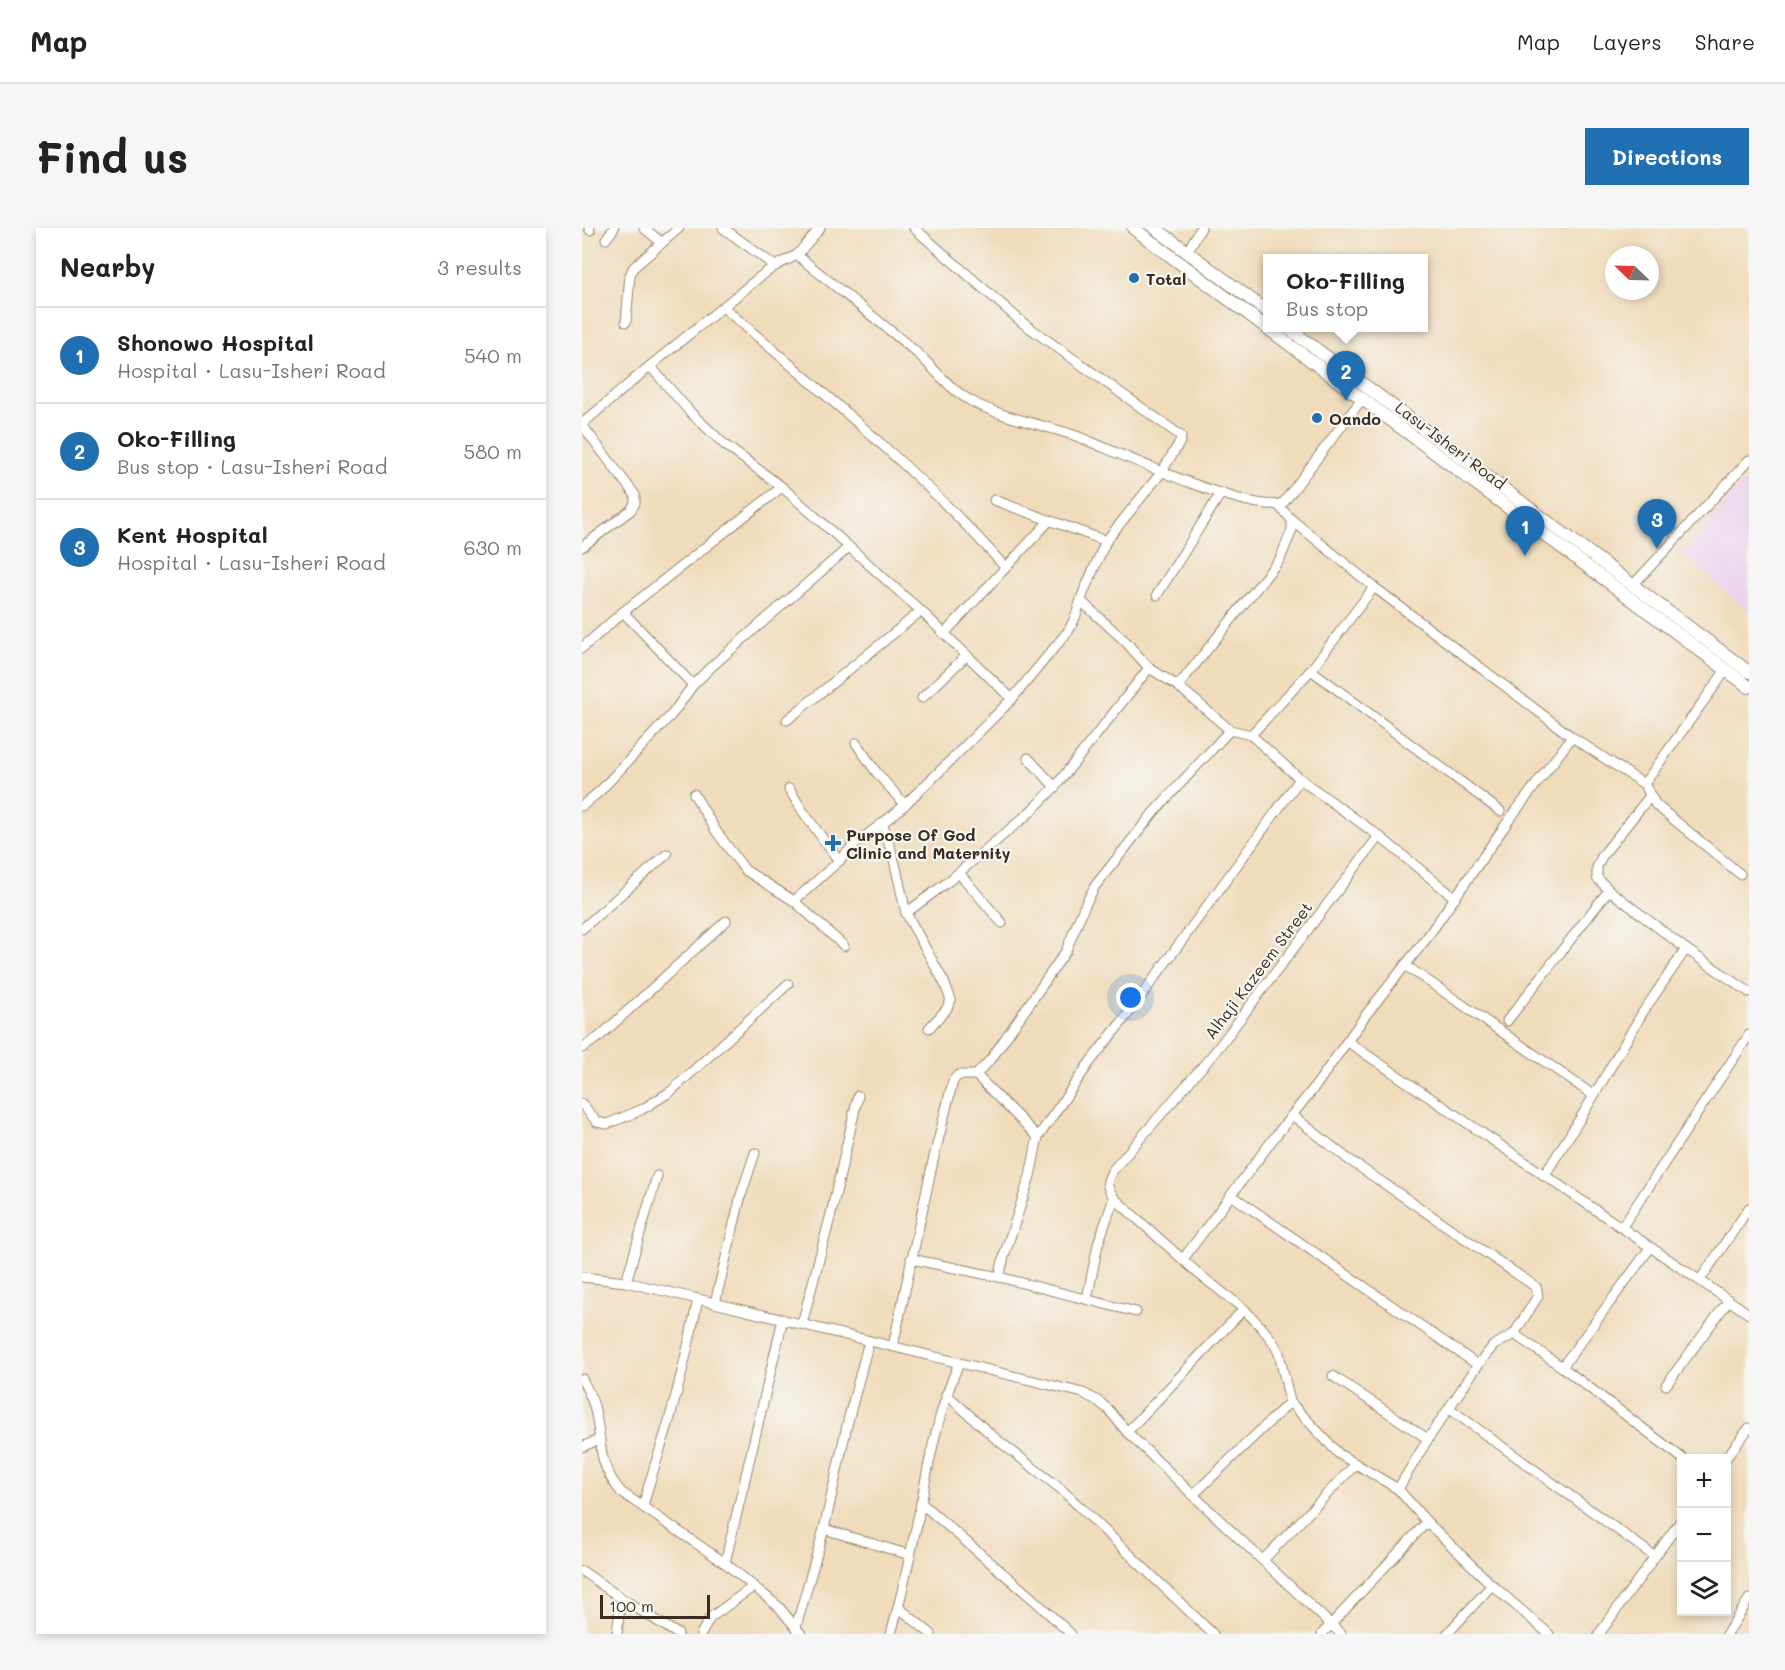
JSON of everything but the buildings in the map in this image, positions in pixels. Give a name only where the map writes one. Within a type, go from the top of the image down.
[{"type":"main road","name":"Lasu-Isheri Road","points":[[1133,228],[1263,325]]},
{"type":"main road","points":[[1155,228],[1263,308]]},
{"type":"main road","name":"Lasu-Isheri Road","points":[[1272,332],[1749,687]]},
{"type":"main road","name":"Lasu-Isheri Road","points":[[1295,332],[1749,672]]},
{"type":"street","points":[[606,239],[614,228]]},
{"type":"street","points":[[644,228],[662,243]]},
{"type":"street","points":[[626,322],[630,275],[633,268],[679,228]]},
{"type":"street","points":[[723,228],[775,266]]},
{"type":"street","points":[[582,547],[631,510],[635,503],[635,495],[582,424],[650,366],[775,266],[797,255],[820,228]]},
{"type":"street","points":[[795,901],[854,845],[905,805],[1012,699],[1069,630],[1106,541],[1161,473],[1180,442],[1181,436],[1178,432],[1023,323],[914,228]]},
{"type":"street","points":[[1187,252],[1201,228]]},
{"type":"street","points":[[797,255],[918,354],[970,401],[1078,437],[1161,473],[1221,493],[1278,506],[1374,586],[1572,737],[1644,784],[1656,805],[1674,822],[1740,874]]},
{"type":"street","points":[[723,307],[954,512],[1005,567]]},
{"type":"street","points":[[650,366],[691,413],[725,445],[782,487],[921,611],[1012,699]]},
{"type":"street","points":[[1278,506],[1284,502],[1362,399]]},
{"type":"street","points":[[1633,585],[1749,460]]},
{"type":"street","points":[[582,648],[623,612],[782,487]]},
{"type":"street","points":[[1157,595],[1221,493]]},
{"type":"street","points":[[994,500],[1106,541]]},
{"type":"street","points":[[1178,686],[1280,559],[1293,530],[1292,520]]},
{"type":"street","points":[[944,634],[1049,521]]},
{"type":"street","points":[[582,806],[600,791],[673,713],[693,685],[849,547]]},
{"type":"street","points":[[1251,735],[1311,670],[1374,586]]},
{"type":"street","points":[[1081,601],[1125,641],[1149,668],[1178,686],[1230,730],[1251,735],[1300,779],[1379,836],[1455,898]]},
{"type":"street","points":[[787,720],[921,611]]},
{"type":"street","points":[[623,612],[693,685]]},
{"type":"street","points":[[922,698],[967,655]]},
{"type":"street","points":[[906,913],[959,873],[1029,813],[1055,787],[1149,668]]},
{"type":"street","points":[[1311,670],[1500,811]]},
{"type":"street","points":[[1644,784],[1726,670]]},
{"type":"street","points":[[976,1075],[990,1059],[1066,951],[1095,886],[1154,812],[1230,730]]},
{"type":"street","points":[[1183,1259],[1348,1042],[1572,737]]},
{"type":"street","points":[[856,743],[877,773],[905,805]]},
{"type":"street","points":[[1028,758],[1055,787]]},
{"type":"street","points":[[999,1277],[1030,1176],[1038,1137],[1090,1062],[1128,1014],[1300,779]]},
{"type":"street","points":[[789,789],[839,861]]},
{"type":"street","points":[[694,794],[716,831],[745,870],[795,901],[844,946]]},
{"type":"street","points":[[1650,796],[1602,856],[1597,867],[1597,878],[1609,890],[1686,949],[1749,992]]},
{"type":"street","points":[[883,824],[906,913],[944,982],[951,1000],[946,1010],[929,1028]]},
{"type":"street","name":"Alhaji Kazeem Street","points":[[1114,1198],[1107,1188],[1107,1181],[1113,1170],[1215,1052],[1379,836]]},
{"type":"street","points":[[582,929],[667,854]]},
{"type":"street","points":[[959,873],[1002,923]]},
{"type":"street","points":[[1507,1021],[1609,890]]},
{"type":"street","points":[[582,1048],[599,1037],[726,921]]},
{"type":"street","points":[[1544,1176],[1643,1012],[1686,949]]},
{"type":"street","points":[[1405,965],[1593,1095]]},
{"type":"street","points":[[582,1104],[597,1122],[607,1124],[641,1110],[670,1092],[789,984]]},
{"type":"street","points":[[1622,1227],[1749,1035]]},
{"type":"street","points":[[1348,1042],[1749,1314]]},
{"type":"street","points":[[893,1346],[953,1081],[958,1075],[976,1075],[1038,1137]]},
{"type":"street","points":[[802,1324],[831,1214],[858,1096]]},
{"type":"street","points":[[1292,1115],[1348,1159],[1536,1287],[1538,1296],[1514,1334],[1493,1346],[1478,1365],[1428,1439],[1398,1489]]},
{"type":"street","points":[[715,1303],[741,1195],[755,1152]]},
{"type":"street","points":[[626,1282],[657,1176]]},
{"type":"street","points":[[1231,1195],[1478,1365]]},
{"type":"street","points":[[1088,1299],[1098,1244],[1114,1198],[1200,1275],[1244,1309],[1272,1340],[1282,1362],[1290,1402],[1339,1454],[1398,1489],[1427,1522],[1492,1585],[1550,1634]]},
{"type":"street","points":[[1700,1280],[1749,1208]]},
{"type":"street","points":[[1562,1367],[1650,1248]]},
{"type":"street","points":[[911,1259],[999,1277],[1136,1312]]},
{"type":"street","points":[[582,1277],[626,1282],[1083,1393],[1109,1410],[1127,1432],[1341,1634]]},
{"type":"street","points":[[643,1507],[689,1344],[698,1299]]},
{"type":"street","points":[[1666,1385],[1729,1300]]},
{"type":"street","points":[[1127,1432],[1244,1309]]},
{"type":"street","points":[[725,1563],[783,1319]]},
{"type":"street","points":[[1514,1334],[1562,1367],[1677,1454]]},
{"type":"street","points":[[799,1630],[869,1341]]},
{"type":"street","points":[[891,1634],[910,1555],[929,1455],[946,1394],[959,1363]]},
{"type":"street","points":[[1333,1376],[1428,1439]]},
{"type":"street","points":[[582,1379],[595,1408],[602,1459],[609,1478],[621,1491],[725,1563],[778,1607],[799,1630]]},
{"type":"street","points":[[946,1394],[995,1438],[1062,1490],[1213,1634]]},
{"type":"street","points":[[1193,1495],[1290,1402]]},
{"type":"street","points":[[1450,1409],[1654,1557]]},
{"type":"street","points":[[1729,1454],[1749,1429]]},
{"type":"street","points":[[582,1447],[600,1439]]},
{"type":"street","points":[[1263,1560],[1356,1464]]},
{"type":"street","points":[[921,1503],[1034,1599],[1071,1634]]},
{"type":"street","points":[[1322,1634],[1427,1522]]},
{"type":"street","points":[[1599,1634],[1677,1526]]},
{"type":"street","points":[[824,1529],[910,1555]]},
{"type":"street","points":[[582,1572],[678,1634]]},
{"type":"street","points":[[1447,1634],[1492,1585]]},
{"type":"street","points":[[701,1634],[710,1618],[753,1586]]},
{"type":"street","points":[[617,1634],[621,1598]]},
{"type":"street","points":[[1727,1634],[1749,1599]]},
{"type":"street","points":[[898,1606],[931,1634]]},
{"type":"shaded area","points":[[1749,475],[1749,612],[1682,555]]},
{"type":"place","name":"Total","points":[[1134,278]]},
{"type":"place","name":"Oko-Filling","points":[[1346,401]]},
{"type":"place","name":"Oando","points":[[1317,418]]},
{"type":"place","name":"Kent Hospital","points":[[1657,549]]},
{"type":"place","name":"Shonowo Hospital","points":[[1525,556]]},
{"type":"place","name":"Purpose Of God Clinic and Maternity","points":[[833,843]]}]
